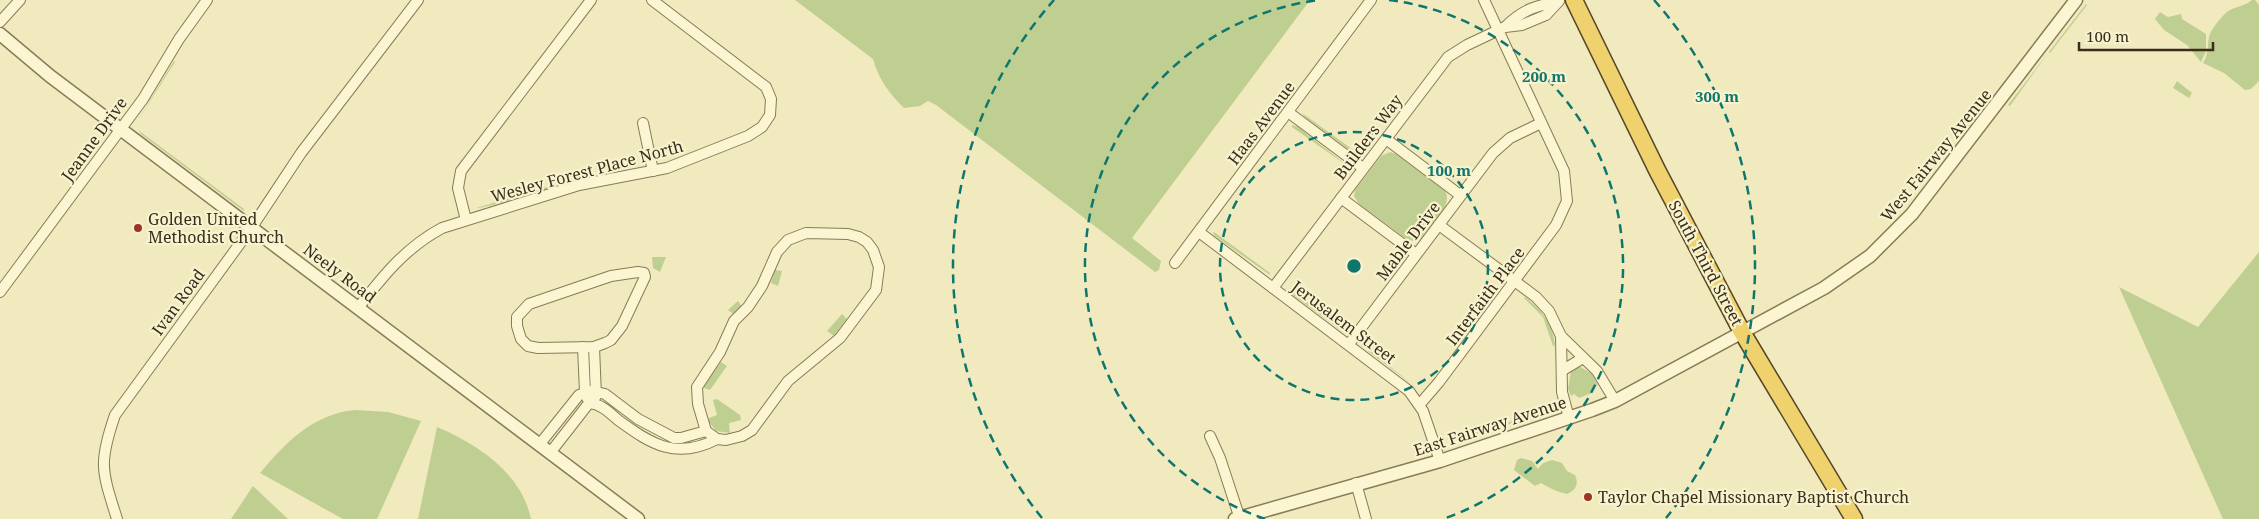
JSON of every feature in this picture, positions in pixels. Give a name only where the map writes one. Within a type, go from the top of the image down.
[{"type":"highway","name":"South Third Street","points":[[1565,1],[1742,332],[1854,519]]},
{"type":"street","points":[[0,22],[20,0]]},
{"type":"street","name":"Jeanne Drive","points":[[0,292],[153,83],[182,34],[207,0]]},
{"type":"street","name":"Ivan Road","points":[[117,519],[106,484],[102,462],[106,441],[115,415],[252,227],[301,153],[418,0]]},
{"type":"street","points":[[466,220],[458,188],[461,172],[591,0]]},
{"type":"street","name":"Wesley Forest Place North","points":[[358,308],[387,271],[411,248],[442,228],[579,185],[653,171],[697,157],[758,130],[768,119],[772,106],[763,84],[652,0]]},
{"type":"street","name":"Haas Avenue","points":[[1175,263],[1371,0]]},
{"type":"street","points":[[1484,0],[1502,28],[1541,122]]},
{"type":"street","name":"West Fairway Avenue","points":[[1742,332],[1835,281],[1870,256],[1896,232],[1933,188],[2076,0]]},
{"type":"street","name":"Builders Way","points":[[1273,288],[1448,57],[1467,45],[1502,28],[1522,25],[1546,14],[1565,1]]},
{"type":"street","name":"Neely Road","points":[[0,34],[50,76],[638,519]]},
{"type":"street","points":[[1288,112],[1363,168]]},
{"type":"street","name":"Mable Drive","points":[[1349,344],[1496,149],[1510,138],[1541,122]]},
{"type":"street","name":"Interfaith Place","points":[[1420,404],[1560,220],[1567,201],[1564,171],[1541,122]]},
{"type":"street","points":[[643,123],[653,171]]},
{"type":"street","points":[[1386,139],[1460,195]]},
{"type":"street","points":[[1341,198],[1416,254]]},
{"type":"street","points":[[1439,225],[1545,306],[1555,321],[1561,336],[1562,392],[1569,418]]},
{"type":"street","name":"Jerusalem Street","points":[[1199,232],[1405,387],[1420,404],[1440,461]]},
{"type":"street","points":[[806,233],[848,234],[863,239],[873,250],[879,274],[876,290],[854,321],[833,344],[788,381],[752,430],[742,436],[726,440],[717,439],[706,431],[698,404],[697,387],[720,352],[734,321],[748,307],[762,286],[773,259],[781,247],[788,240],[806,233]]},
{"type":"street","points":[[638,272],[644,273],[645,277],[622,326],[611,340],[588,347],[538,348],[528,346],[521,339],[517,326],[518,317],[529,304],[564,291],[611,276],[638,272]]},
{"type":"street","name":"East Fairway Avenue","points":[[1238,519],[1356,483],[1440,461],[1615,401],[1742,332]]},
{"type":"street","points":[[1561,336],[1602,377],[1615,401]]},
{"type":"street","points":[[544,449],[592,403],[596,391],[588,347]]},
{"type":"street","points":[[588,347],[585,392],[592,403],[662,446],[677,450],[708,444],[717,439]]},
{"type":"street","points":[[1563,370],[1583,358]]},
{"type":"street","points":[[544,449],[567,409],[579,395],[585,392],[596,391],[610,397],[630,414],[674,438],[706,431]]},
{"type":"street","points":[[567,409],[577,417]]},
{"type":"street","points":[[623,423],[630,414]]},
{"type":"street","points":[[1210,436],[1220,458],[1238,519]]},
{"type":"street","points":[[1356,483],[1366,519]]},
{"type":"green space","points":[[795,0],[1310,0],[1132,238],[1161,261],[1159,270],[1155,272],[936,105],[928,101],[920,106],[904,108],[885,86],[873,59]]},
{"type":"green space","points":[[2255,0],[2259,5],[2259,81],[2251,89],[2245,90],[2224,73],[2203,63],[2207,53],[2209,37],[2216,23],[2227,12]]},
{"type":"green space","points":[[2087,5],[2050,53],[2049,52]]},
{"type":"green space","points":[[2160,12],[2168,17],[2181,14],[2182,19],[2206,34],[2206,51],[2201,62],[2187,45],[2164,30],[2155,19]]},
{"type":"green space","points":[[2048,53],[2010,106],[2008,105]]},
{"type":"green space","points":[[174,61],[175,62],[137,122]]},
{"type":"green space","points":[[2177,81],[2192,93],[2189,98],[2173,88]]},
{"type":"green space","points":[[1302,113],[1356,152],[1355,154],[1305,117]]},
{"type":"green space","points":[[1292,125],[1298,127],[1349,167],[1292,127]]},
{"type":"green space","points":[[138,130],[244,209],[244,211],[141,134]]},
{"type":"green space","points":[[1390,152],[1396,154],[1445,191],[1447,197],[1444,209],[1440,215],[1422,238],[1414,241],[1408,240],[1359,204],[1354,196],[1355,190],[1381,156]]},
{"type":"green space","points":[[574,179],[557,186],[476,208]]},
{"type":"green space","points":[[1214,232],[1270,273],[1270,275],[1215,236]]},
{"type":"green space","points":[[2259,252],[2259,519],[2223,519],[2119,287],[2198,327]]},
{"type":"green space","points":[[652,257],[666,257],[660,272],[653,268]]},
{"type":"green space","points":[[775,270],[782,271],[778,286],[771,283]]},
{"type":"green space","points":[[1290,288],[1343,330],[1289,292]]},
{"type":"green space","points":[[1525,297],[1536,307],[1549,324],[1555,345],[1553,346],[1543,317]]},
{"type":"green space","points":[[738,301],[742,307],[733,314],[728,310]]},
{"type":"green space","points":[[842,314],[847,319],[834,336],[827,331]]},
{"type":"green space","points":[[1368,349],[1417,388],[1368,351]]},
{"type":"green space","points":[[721,362],[727,366],[710,390],[704,388],[704,385]]},
{"type":"green space","points":[[1579,366],[1592,374],[1598,385],[1595,386],[1592,393],[1579,398],[1574,394],[1571,396],[1568,389],[1571,371]]},
{"type":"green space","points":[[717,399],[740,415],[741,420],[729,423],[730,433],[716,431],[709,422],[709,418],[717,415],[713,400]]},
{"type":"green space","points":[[355,410],[388,412],[421,421],[377,519],[343,519],[260,473],[290,440],[302,431],[326,417]]},
{"type":"green space","points":[[1546,411],[1546,413],[1454,441],[1453,439]]},
{"type":"green space","points":[[437,427],[468,442],[496,462],[518,488],[526,503],[531,519],[418,519]]},
{"type":"green space","points":[[1521,458],[1532,461],[1538,469],[1543,463],[1552,460],[1562,463],[1567,471],[1575,475],[1576,486],[1573,491],[1567,494],[1541,483],[1535,486],[1514,470],[1517,460]]},
{"type":"green space","points":[[253,486],[288,519],[231,519]]},
{"type":"place","name":"Golden United Methodist Church","points":[[138,228]]},
{"type":"place","name":"Taylor Chapel Missionary Baptist Church","points":[[1588,497]]}]
